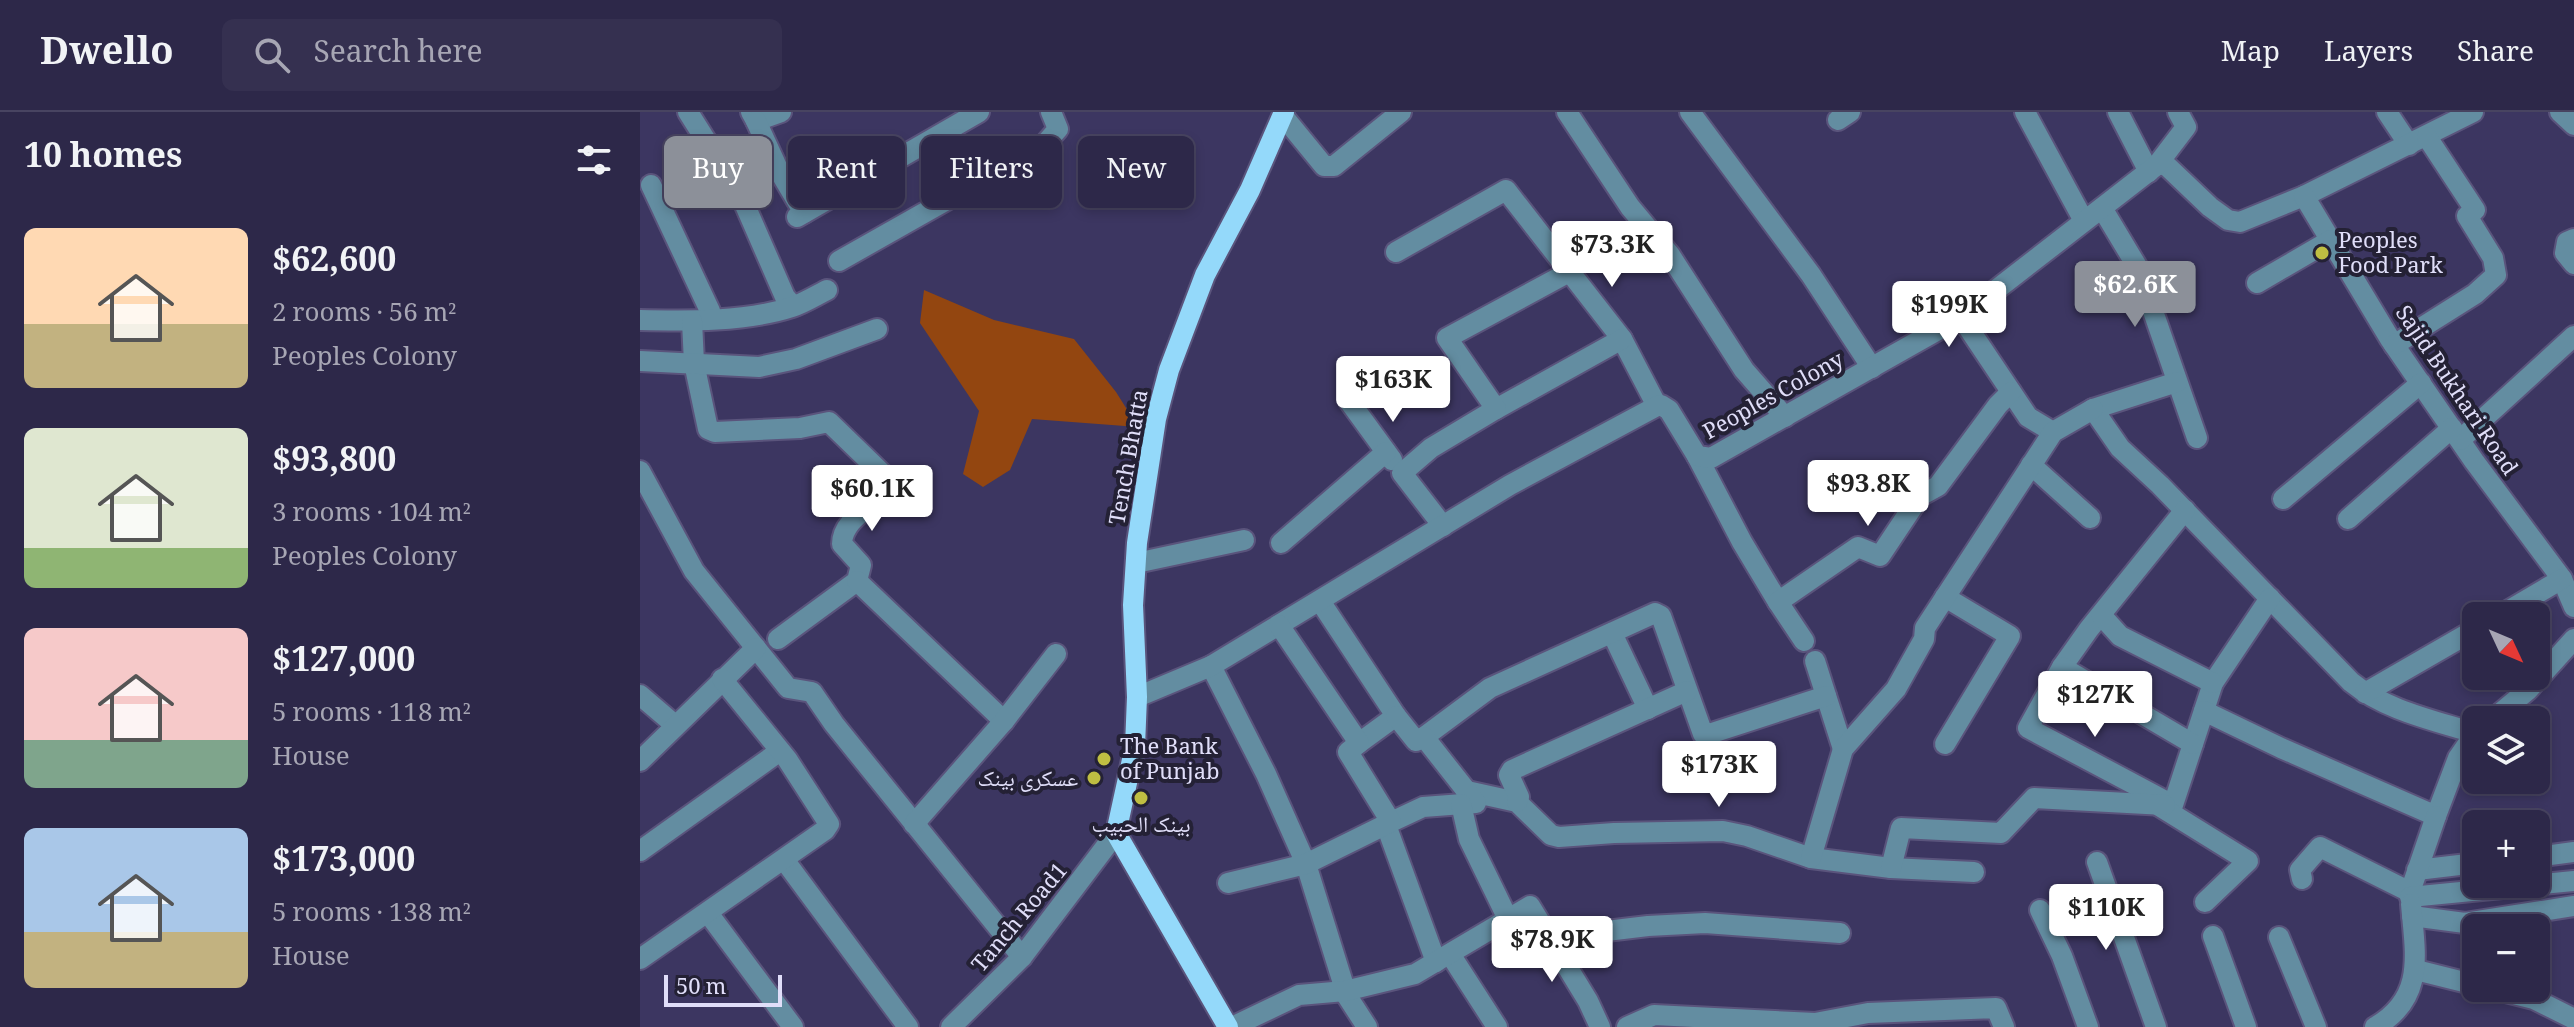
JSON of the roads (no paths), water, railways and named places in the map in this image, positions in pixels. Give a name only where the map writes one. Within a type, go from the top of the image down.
[{"type":"main road","name":"Tench Bhatta","points":[[1116,833],[1135,746],[1137,697],[1133,605],[1146,472],[1169,370],[1205,275],[1250,190],[1283,114]]},
{"type":"main road","points":[[1116,833],[1230,1027]]},
{"type":"street","points":[[688,112],[741,196],[789,302]]},
{"type":"street","points":[[781,112],[754,117],[800,215],[979,112]]},
{"type":"street","points":[[839,261],[1044,145],[1058,129],[1051,112]]},
{"type":"street","points":[[1283,114],[1324,166],[1334,166],[1401,112]]},
{"type":"street","points":[[1567,112],[1630,207],[1670,255],[1744,370],[1785,417]]},
{"type":"street","points":[[2025,112],[2084,221]]},
{"type":"street","points":[[2118,112],[2153,168],[2162,164],[2168,167],[2210,207],[2228,220],[2240,222],[2304,196],[2473,112]]},
{"type":"street","name":"Peoples Colony","points":[[1396,252],[1506,190],[1622,339],[1657,406],[1669,410],[1697,456],[1711,458],[1961,317],[2153,168],[2186,127],[2178,112]]},
{"type":"street","points":[[2387,112],[2418,141],[2475,210],[2467,216],[2493,258],[2496,275],[2475,294],[2394,345]]},
{"type":"street","points":[[2560,112],[2574,125]]},
{"type":"street","points":[[1695,114],[1811,275],[1872,368]]},
{"type":"street","points":[[651,185],[701,316],[694,363],[708,429],[715,432],[800,428],[829,422],[892,483],[842,536],[842,544],[861,565],[857,581],[778,639]]},
{"type":"street","name":"Sajid Bukhari Road","points":[[2304,196],[2394,345],[2562,579],[2574,607]]},
{"type":"street","points":[[2102,208],[2138,268],[2197,438]]},
{"type":"street","points":[[2574,239],[2567,242],[2565,253],[2574,264]]},
{"type":"street","points":[[2257,283],[2331,240]]},
{"type":"street","points":[[1496,409],[1447,338],[1571,271]]},
{"type":"street","points":[[640,320],[769,313],[789,302],[827,290]]},
{"type":"street","points":[[640,313],[701,316]]},
{"type":"street","points":[[1961,317],[2028,417],[2053,432]]},
{"type":"street","points":[[640,361],[759,367],[796,359],[877,329]]},
{"type":"street","points":[[1402,473],[1431,448],[1622,339]]},
{"type":"street","points":[[2348,519],[2571,345]]},
{"type":"street","points":[[1811,858],[1843,749],[1896,689],[1924,639],[1925,628],[2053,432],[2093,409],[2177,382]]},
{"type":"street","points":[[2283,499],[2421,383]]},
{"type":"street","points":[[1778,602],[1858,547],[1880,556],[1920,496],[1938,486],[2011,392]]},
{"type":"street","points":[[1349,401],[1443,526]]},
{"type":"street","points":[[1137,697],[1211,666],[1510,485],[1657,406]]},
{"type":"street","points":[[2093,409],[2120,448],[2185,510],[2336,670],[2365,693],[2411,713],[2462,728]]},
{"type":"street","points":[[1281,543],[1386,452]]},
{"type":"street","points":[[1697,456],[1742,542],[1804,641]]},
{"type":"street","points":[[2031,465],[2090,518]]},
{"type":"street","points":[[640,471],[648,503],[694,571],[788,688],[812,692],[834,724],[1022,957]]},
{"type":"street","points":[[2185,510],[2062,667],[2028,728],[2164,805],[2248,861],[2205,902]]},
{"type":"street","points":[[1136,563],[1244,540]]},
{"type":"street","points":[[2523,602],[2562,579]]},
{"type":"street","points":[[857,581],[1004,721]]},
{"type":"street","points":[[1945,597],[2010,636],[1945,744]]},
{"type":"street","points":[[2164,805],[2193,744],[2213,683],[2270,598]]},
{"type":"street","points":[[1320,601],[1416,741],[1490,688],[1659,613],[1703,734],[1826,696]]},
{"type":"street","points":[[2101,615],[2120,636],[2213,683]]},
{"type":"street","points":[[1279,625],[1359,743]]},
{"type":"street","points":[[1612,633],[1648,709]]},
{"type":"street","points":[[2365,693],[2462,637]]},
{"type":"street","points":[[2509,706],[2528,690],[2574,639]]},
{"type":"street","points":[[640,761],[756,648]]},
{"type":"street","points":[[914,824],[1004,721],[1056,654]]},
{"type":"street","points":[[1815,661],[1843,749]]},
{"type":"street","points":[[1211,666],[1266,774],[1306,864],[1345,991],[1367,1027]]},
{"type":"street","points":[[2062,667],[2193,744]]},
{"type":"street","points":[[640,959],[785,861],[829,824],[780,751],[722,679]]},
{"type":"street","points":[[1517,802],[1519,797],[1509,775],[1512,770],[1687,691]]},
{"type":"street","points":[[640,695],[675,725]]},
{"type":"street","points":[[2204,711],[2436,816]]},
{"type":"street","points":[[1396,716],[1348,752],[1388,824],[1443,958],[1497,1027]]},
{"type":"street","points":[[1424,737],[1464,798],[1469,839],[1508,919]]},
{"type":"street","points":[[640,851],[780,751]]},
{"type":"street","points":[[2375,1027],[2407,1000],[2416,970],[2410,902],[2417,870],[2462,752]]},
{"type":"street","points":[[1228,883],[1306,864],[1423,807],[1464,798],[1517,802],[1551,835],[1559,837],[1723,831],[1811,858],[1891,868],[1974,872]]},
{"type":"street","points":[[1891,868],[1901,828],[2001,833],[2034,798],[2164,805]]},
{"type":"street","name":"Tanch Road1","points":[[954,1026],[1022,957],[1116,833]]},
{"type":"street","points":[[2302,879],[2300,870],[2320,847],[2410,902],[2465,923],[2574,906]]},
{"type":"street","points":[[2550,855],[2574,852]]},
{"type":"street","points":[[785,861],[908,1027]]},
{"type":"street","points":[[2097,862],[2156,1027]]},
{"type":"street","points":[[2417,870],[2462,865]]},
{"type":"street","points":[[2410,902],[2574,881]]},
{"type":"street","points":[[1230,1027],[1299,995],[1345,991],[1415,974],[1530,906],[1588,1001],[1600,1027]]},
{"type":"street","points":[[2040,910],[2062,956],[2088,1027]]},
{"type":"street","points":[[708,913],[793,1027]]},
{"type":"street","points":[[1556,949],[1598,932],[1663,925],[1705,923],[1840,933]]},
{"type":"street","points":[[2213,936],[2246,1027]]},
{"type":"street","points":[[2279,937],[2316,1027]]},
{"type":"street","points":[[2416,970],[2462,982]]},
{"type":"street","points":[[2538,1002],[2567,1021]]},
{"type":"street","points":[[1627,1027],[1654,1015],[1815,1023],[1868,1013],[1996,1008],[2004,1027]]},
{"type":"place","name":"Peoples Food Park","points":[[2322,253]]},
{"type":"place","name":"The Bank of Punjab","points":[[1104,759]]},
{"type":"place","name":"عسکری بینک","points":[[1094,778]]},
{"type":"place","name":"بينک الحبيب","points":[[1141,798]]}]
